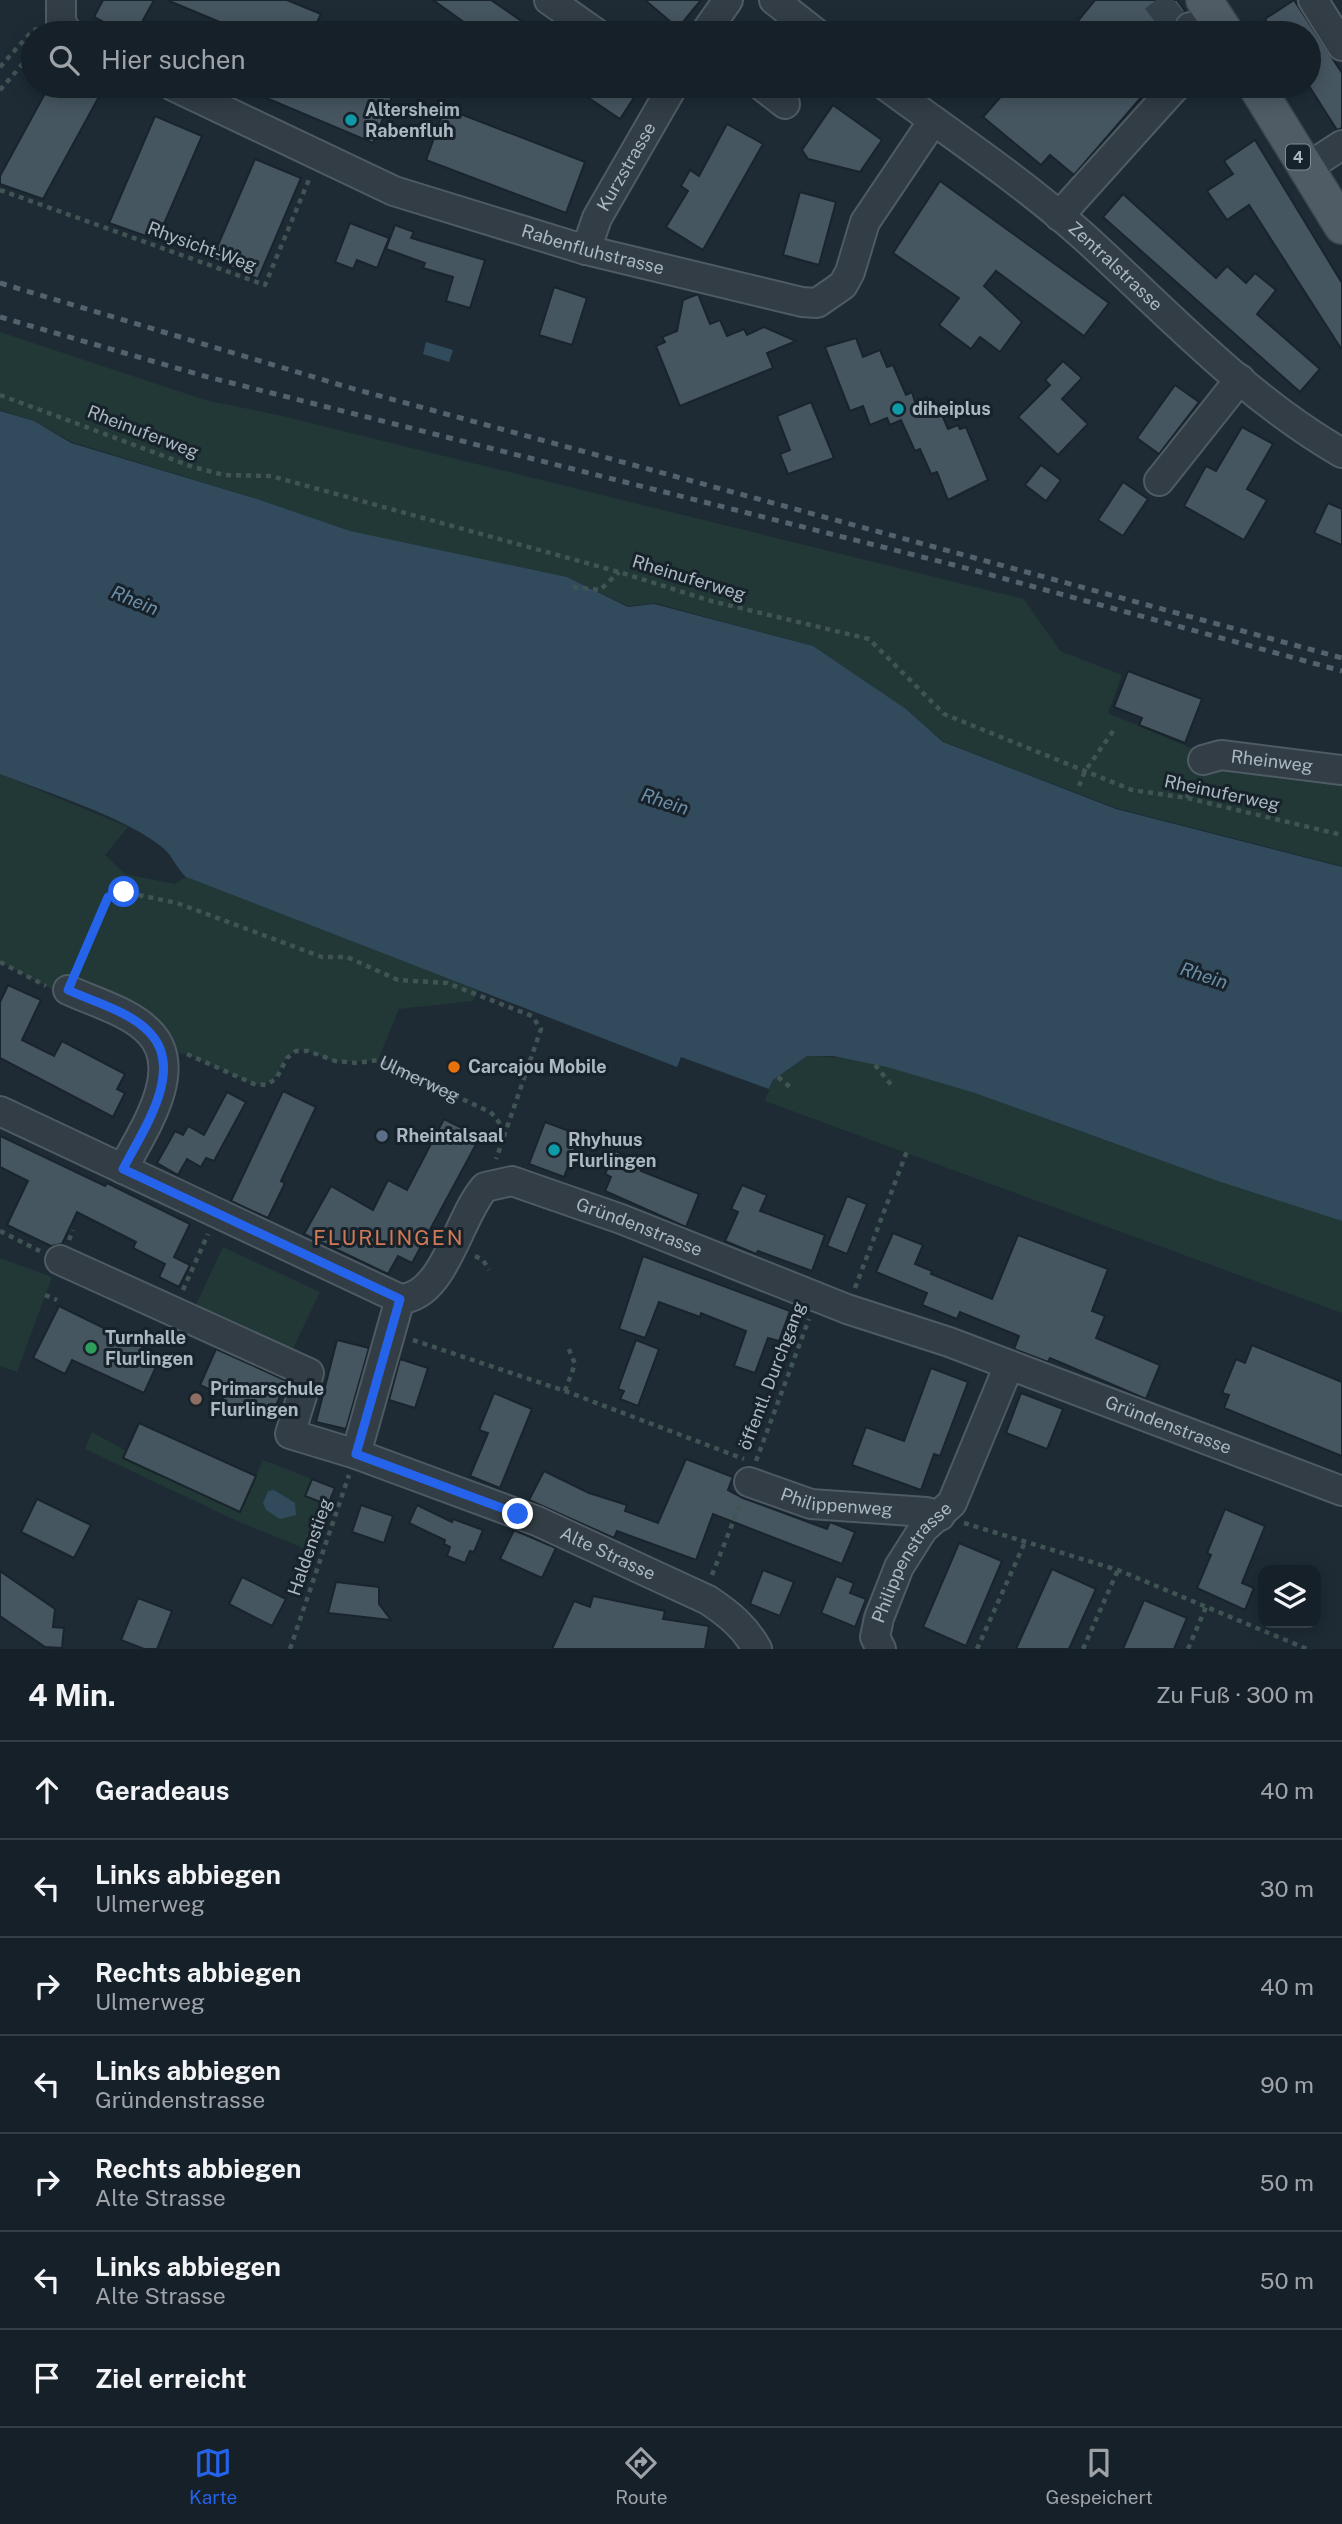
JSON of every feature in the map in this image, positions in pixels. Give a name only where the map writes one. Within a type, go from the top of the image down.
[{"type":"main road","name":"4","points":[[1263,98],[1342,226]]},
{"type":"street","points":[[549,0],[579,21]]},
{"type":"street","points":[[713,21],[728,0]]},
{"type":"street","points":[[774,0],[801,21]]},
{"type":"street","points":[[1313,0],[1342,46]]},
{"type":"street","name":"Rabenfluhstrasse","points":[[197,98],[318,158],[394,191],[586,250],[802,302],[817,303],[843,285],[850,272],[865,222],[933,121]]},
{"type":"street","name":"Kurzstrasse","points":[[586,250],[597,218],[664,98]]},
{"type":"street","points":[[777,98],[785,104]]},
{"type":"street","name":"Zentralstrasse","points":[[902,98],[1059,216],[1240,379],[1292,421],[1342,453]]},
{"type":"street","points":[[1059,216],[1165,98]]},
{"type":"street","points":[[1305,169],[1342,145]]},
{"type":"street","points":[[1159,481],[1240,379]]},
{"type":"street","name":"Rheinweg","points":[[1203,760],[1222,755],[1342,770]]},
{"type":"street","points":[[68,990],[136,1022],[151,1034],[162,1052],[163,1076],[157,1100],[123,1169]]},
{"type":"street","points":[[0,1111],[400,1299],[418,1296],[433,1282],[485,1187]]},
{"type":"street","name":"Gründenstrasse","points":[[485,1187],[512,1181],[621,1219],[847,1308],[1009,1365],[1342,1490]]},
{"type":"street","points":[[54,1257],[173,1312]]},
{"type":"street","points":[[356,1454],[400,1299]]},
{"type":"street","name":"Alte Strasse","points":[[173,1312],[309,1373],[290,1434],[356,1454],[537,1521],[675,1584],[731,1615],[748,1633],[757,1649]]},
{"type":"street","name":"Philippenstrasse","points":[[881,1649],[875,1637],[879,1618],[899,1567],[923,1529],[952,1503],[1009,1365]]},
{"type":"street","name":"Philippenweg","points":[[750,1475],[811,1504],[926,1512],[940,1516]]},
{"type":"path","points":[[0,67],[21,43]]},
{"type":"path","points":[[0,90],[21,66]]},
{"type":"path","name":"Rhysicht-Weg","points":[[0,190],[265,285],[318,158]]},
{"type":"path","name":"Rheinuferweg","points":[[0,395],[193,467],[224,475],[271,476],[619,572],[711,601],[869,639],[944,714],[1132,790],[1187,798],[1342,835]]},
{"type":"path","points":[[573,587],[600,590],[619,572]]},
{"type":"path","points":[[1079,786],[1085,771],[1116,727]]},
{"type":"path","points":[[0,962],[57,992],[68,990],[108,897],[124,892],[177,902],[322,957],[347,957],[398,980],[447,983],[532,1016],[541,1029],[485,1187]]},
{"type":"path","name":"Ulmerweg","points":[[162,1052],[186,1054],[254,1084],[266,1085],[276,1079],[287,1058],[296,1051],[308,1051],[335,1061],[357,1063],[378,1060],[490,1112],[499,1119],[503,1139]]},
{"type":"path","points":[[875,1065],[893,1087]]},
{"type":"path","points":[[778,1076],[790,1087]]},
{"type":"path","points":[[847,1308],[908,1151]]},
{"type":"path","points":[[173,1312],[217,1214]]},
{"type":"path","points":[[0,1231],[54,1257]]},
{"type":"path","points":[[45,1295],[57,1300]]},
{"type":"path","name":"öffentl. Durchgang","points":[[750,1475],[818,1295]]},
{"type":"path","points":[[389,1332],[565,1391],[737,1455],[746,1460],[750,1475]]},
{"type":"path","points":[[565,1391],[575,1364],[568,1347]]},
{"type":"path","name":"Haldenstieg","points":[[290,1649],[356,1454]]},
{"type":"path","points":[[940,1516],[1118,1570],[1307,1649]]},
{"type":"path","points":[[675,1584],[712,1576],[733,1521]]},
{"type":"path","points":[[977,1649],[1025,1542]]},
{"type":"path","points":[[1083,1649],[1118,1570]]},
{"type":"path","points":[[1188,1649],[1206,1607]]},
{"type":"green space","points":[[0,332],[205,400],[278,415],[1024,599],[1060,651],[1122,675],[1108,713],[1191,748],[1342,765],[1342,866],[1116,808],[944,742],[906,709],[813,646],[655,603],[628,606],[567,577],[351,532],[257,499],[72,442],[34,421],[0,410]]},
{"type":"green space","points":[[0,774],[128,827],[105,855],[125,874],[175,884],[186,877],[478,990],[473,1001],[399,1009],[378,1060],[334,1061],[307,1051],[298,1051],[286,1059],[277,1076],[264,1083],[254,1084],[186,1054],[161,1052],[151,1034],[57,992],[0,962]]},
{"type":"green space","points":[[807,1056],[876,1064],[945,1082],[1144,1154],[1342,1221],[1342,1313],[765,1101],[773,1080]]},
{"type":"green space","points":[[223,1247],[320,1292],[290,1355],[194,1309]]},
{"type":"green space","points":[[0,1258],[52,1277],[17,1372],[0,1366]]},
{"type":"green space","points":[[92,1432],[126,1451],[123,1457],[240,1511],[263,1460],[312,1479],[305,1496],[328,1505],[311,1551],[237,1521],[85,1449]]},
{"type":"water","points":[[426,342],[453,350],[449,362],[423,354]]},
{"type":"water","name":"Rhein","points":[[0,411],[34,421],[71,443],[257,499],[350,531],[567,577],[628,607],[654,604],[813,646],[906,709],[943,742],[1116,809],[1342,867],[1342,1221],[1218,1181],[975,1093],[887,1067],[833,1056],[807,1056],[773,1080],[769,1089],[681,1057],[677,1067],[186,877],[163,848],[130,827],[85,806],[0,774]]},
{"type":"water","points":[[274,1490],[295,1503],[296,1515],[280,1519],[266,1510],[263,1503],[268,1491]]},
{"type":"building","points":[[103,0],[154,0],[143,21],[102,21],[94,17]]},
{"type":"building","points":[[167,0],[287,0],[321,14],[318,21],[217,21]]},
{"type":"building","points":[[433,0],[491,0],[522,21],[462,21]]},
{"type":"building","points":[[645,0],[701,0],[684,21],[670,21]]},
{"type":"building","points":[[1095,0],[1177,0],[1185,11],[1175,21],[1078,21]]},
{"type":"building","points":[[1294,0],[1308,21],[1266,21],[1265,19]]},
{"type":"building","points":[[1321,41],[1342,73],[1342,128],[1337,130],[1317,98],[1321,98]]},
{"type":"building","points":[[42,98],[98,98],[43,199],[0,184],[0,176]]},
{"type":"building","name":"Altersheim Rabenfluh","points":[[266,98],[392,98],[373,143]]},
{"type":"building","points":[[589,98],[634,98],[620,119]]},
{"type":"building","points":[[1000,98],[1141,98],[1074,175],[1050,155],[1041,165],[983,117]]},
{"type":"building","points":[[833,105],[882,140],[860,172],[808,159],[802,150]]},
{"type":"building","points":[[445,108],[585,162],[566,213],[426,160]]},
{"type":"building","points":[[155,116],[202,136],[157,240],[109,223]]},
{"type":"building","points":[[727,124],[763,144],[703,250],[666,227],[688,191],[681,186],[690,170],[699,176]]},
{"type":"building","points":[[1255,140],[1342,283],[1342,350],[1249,205],[1227,220],[1207,191],[1233,174],[1224,161]]},
{"type":"building","points":[[255,159],[301,178],[258,279],[212,259]]},
{"type":"building","points":[[940,181],[1109,303],[1084,336],[996,271],[984,286],[1022,322],[1000,352],[980,337],[971,349],[939,325],[959,298],[893,253]]},
{"type":"building","points":[[800,192],[836,202],[819,265],[783,255]]},
{"type":"building","points":[[1123,194],[1216,278],[1227,266],[1246,283],[1255,273],[1276,290],[1257,314],[1320,369],[1300,392],[1103,217]]},
{"type":"building","points":[[350,223],[389,238],[377,268],[357,260],[353,269],[335,262]]},
{"type":"building","points":[[395,225],[414,232],[411,238],[485,260],[470,308],[446,301],[453,277],[423,268],[425,263],[386,249]]},
{"type":"building","points":[[554,287],[587,298],[572,345],[539,335]]},
{"type":"building","points":[[698,294],[710,324],[720,320],[727,336],[744,329],[747,335],[764,327],[796,341],[767,353],[773,368],[680,406],[656,346],[665,342],[662,337],[677,331],[683,300]]},
{"type":"building","points":[[856,338],[863,357],[880,350],[887,367],[893,365],[906,395],[912,392],[915,402],[927,397],[934,413],[940,410],[948,429],[958,425],[960,429],[966,427],[988,480],[948,500],[937,472],[931,474],[920,449],[915,451],[901,420],[890,425],[887,418],[870,425],[863,406],[850,411],[825,347]]},
{"type":"building","points":[[1063,361],[1082,378],[1062,399],[1088,424],[1058,455],[1018,417],[1050,385],[1045,380]]},
{"type":"building","points":[[1175,385],[1199,402],[1159,454],[1137,438]]},
{"type":"building","points":[[811,402],[834,458],[788,474],[780,454],[790,450],[777,416]]},
{"type":"building","points":[[1242,427],[1273,444],[1247,489],[1267,500],[1244,540],[1184,506],[1206,466],[1216,471]]},
{"type":"building","points":[[1041,465],[1061,480],[1046,501],[1025,485]]},
{"type":"building","points":[[1123,482],[1148,499],[1123,536],[1098,520]]},
{"type":"building","points":[[1328,503],[1342,509],[1342,545],[1314,533]]},
{"type":"building","points":[[1128,671],[1202,699],[1185,743],[1139,725],[1142,718],[1114,707]]},
{"type":"building","points":[[8,985],[41,1000],[22,1040],[54,1056],[62,1041],[125,1074],[117,1089],[125,1093],[113,1117],[0,1058],[0,1002]]},
{"type":"building","points":[[283,1091],[316,1107],[281,1181],[285,1183],[268,1218],[231,1201]]},
{"type":"building","points":[[227,1092],[246,1102],[214,1161],[206,1158],[201,1167],[187,1159],[178,1175],[157,1163],[175,1131],[183,1135],[188,1126],[204,1135]]},
{"type":"building","points":[[444,1119],[480,1137],[412,1263],[398,1256],[388,1274],[304,1234],[331,1186],[373,1210],[388,1180],[407,1190]]},
{"type":"building","name":"Rhyhuus Flurlingen","points":[[545,1122],[580,1135],[564,1177],[529,1164]]},
{"type":"building","points":[[0,1136],[105,1186],[107,1183],[190,1224],[174,1257],[190,1265],[179,1287],[159,1277],[165,1264],[133,1248],[136,1242],[77,1212],[62,1244],[51,1246],[7,1225],[28,1181],[0,1167]]},
{"type":"building","points":[[615,1151],[645,1163],[641,1171],[699,1194],[686,1227],[605,1191],[611,1177],[605,1174]]},
{"type":"building","points":[[742,1185],[767,1195],[760,1211],[825,1235],[812,1271],[758,1251],[756,1254],[725,1241],[738,1212],[731,1209]]},
{"type":"building","points":[[847,1196],[867,1204],[847,1254],[827,1246]]},
{"type":"building","points":[[893,1233],[923,1245],[915,1264],[932,1271],[931,1274],[992,1299],[1018,1235],[1108,1269],[1092,1311],[1105,1316],[1096,1338],[1160,1365],[1146,1399],[1050,1358],[1048,1362],[1014,1349],[1019,1336],[960,1312],[957,1319],[922,1305],[927,1293],[876,1272]]},
{"type":"building","points":[[643,1256],[790,1311],[779,1341],[768,1338],[755,1373],[734,1366],[746,1331],[701,1313],[700,1317],[659,1302],[645,1338],[619,1329]]},
{"type":"building","name":"Turnhalle Flurlingen","points":[[59,1306],[161,1356],[144,1393],[72,1360],[65,1374],[33,1358]]},
{"type":"building","points":[[337,1340],[369,1348],[346,1429],[316,1422]]},
{"type":"building","points":[[636,1340],[659,1349],[638,1406],[620,1399],[624,1391],[618,1389]]},
{"type":"building","points":[[1252,1345],[1342,1382],[1342,1456],[1224,1408],[1229,1395],[1222,1393],[1236,1359],[1245,1363]]},
{"type":"building","points":[[216,1349],[287,1381],[270,1419],[246,1408],[241,1419],[218,1408],[224,1396],[200,1385]]},
{"type":"building","points":[[400,1359],[428,1368],[415,1408],[389,1400]]},
{"type":"building","points":[[931,1368],[968,1382],[940,1456],[934,1454],[921,1490],[852,1465],[866,1427],[904,1441]]},
{"type":"building","points":[[494,1393],[532,1409],[500,1488],[470,1476],[488,1433],[479,1430]]},
{"type":"building","points":[[1021,1393],[1063,1409],[1047,1449],[1006,1433]]},
{"type":"building","points":[[139,1423],[256,1476],[240,1512],[123,1458]]},
{"type":"building","points":[[686,1459],[733,1477],[728,1490],[743,1498],[827,1529],[830,1522],[855,1532],[842,1564],[713,1514],[696,1560],[617,1531],[614,1538],[529,1500],[544,1471],[589,1493],[627,1505],[625,1511],[658,1523]]},
{"type":"building","points":[[312,1479],[335,1488],[328,1505],[305,1496]]},
{"type":"building","points":[[37,1499],[91,1525],[74,1558],[21,1532]]},
{"type":"building","points":[[361,1505],[393,1516],[384,1543],[352,1532]]},
{"type":"building","points":[[417,1505],[452,1522],[453,1519],[483,1530],[474,1552],[470,1551],[465,1563],[447,1556],[450,1547],[444,1544],[445,1540],[409,1523]]},
{"type":"building","points":[[1225,1509],[1265,1526],[1242,1583],[1254,1588],[1245,1610],[1197,1588],[1211,1555],[1207,1553]]},
{"type":"building","points":[[514,1530],[556,1548],[542,1578],[500,1559]]},
{"type":"building","points":[[959,1543],[1002,1561],[966,1646],[923,1627]]},
{"type":"building","points":[[1052,1569],[1096,1589],[1069,1649],[1016,1649]]},
{"type":"building","points":[[763,1570],[794,1582],[780,1616],[750,1604]]},
{"type":"building","points":[[0,1571],[55,1609],[53,1627],[64,1628],[62,1648],[45,1647],[0,1616]]},
{"type":"building","points":[[836,1576],[854,1583],[850,1593],[866,1599],[855,1627],[821,1613]]},
{"type":"building","points":[[242,1577],[286,1599],[272,1626],[229,1604]]},
{"type":"building","points":[[336,1582],[379,1587],[379,1604],[391,1620],[328,1613]]},
{"type":"building","points":[[593,1596],[665,1611],[663,1619],[709,1626],[705,1649],[552,1649],[574,1601],[590,1607]]},
{"type":"building","points":[[138,1598],[172,1611],[157,1649],[144,1649],[121,1640]]},
{"type":"building","points":[[1144,1600],[1187,1618],[1174,1649],[1123,1649]]},
{"type":"tunnel","points":[[1156,0],[1173,21]]},
{"type":"railway","points":[[0,283],[347,387],[1342,658]]},
{"type":"railway","points":[[0,317],[204,376],[958,566],[1342,671]]},
{"type":"place","name":"Altersheim Rabenfluh","points":[[351,120]]},
{"type":"place","name":"diheiplus","points":[[898,409]]},
{"type":"place","name":"Carcajou Mobile","points":[[454,1067]]},
{"type":"place","name":"Rheintalsaal","points":[[382,1136]]},
{"type":"place","name":"Rhyhuus Flurlingen","points":[[554,1150]]},
{"type":"place","name":"Turnhalle Flurlingen","points":[[91,1348]]},
{"type":"place","name":"Primarschule Flurlingen","points":[[196,1399]]},
{"type":"district","name":"FLURLINGEN","points":[[389,1238]]},
{"type":"route","points":[[124,892],[108,897],[68,990],[136,1022],[151,1034],[162,1052],[163,1076],[157,1100],[123,1169],[367,1286],[400,1299],[356,1454],[518,1514]]}]
